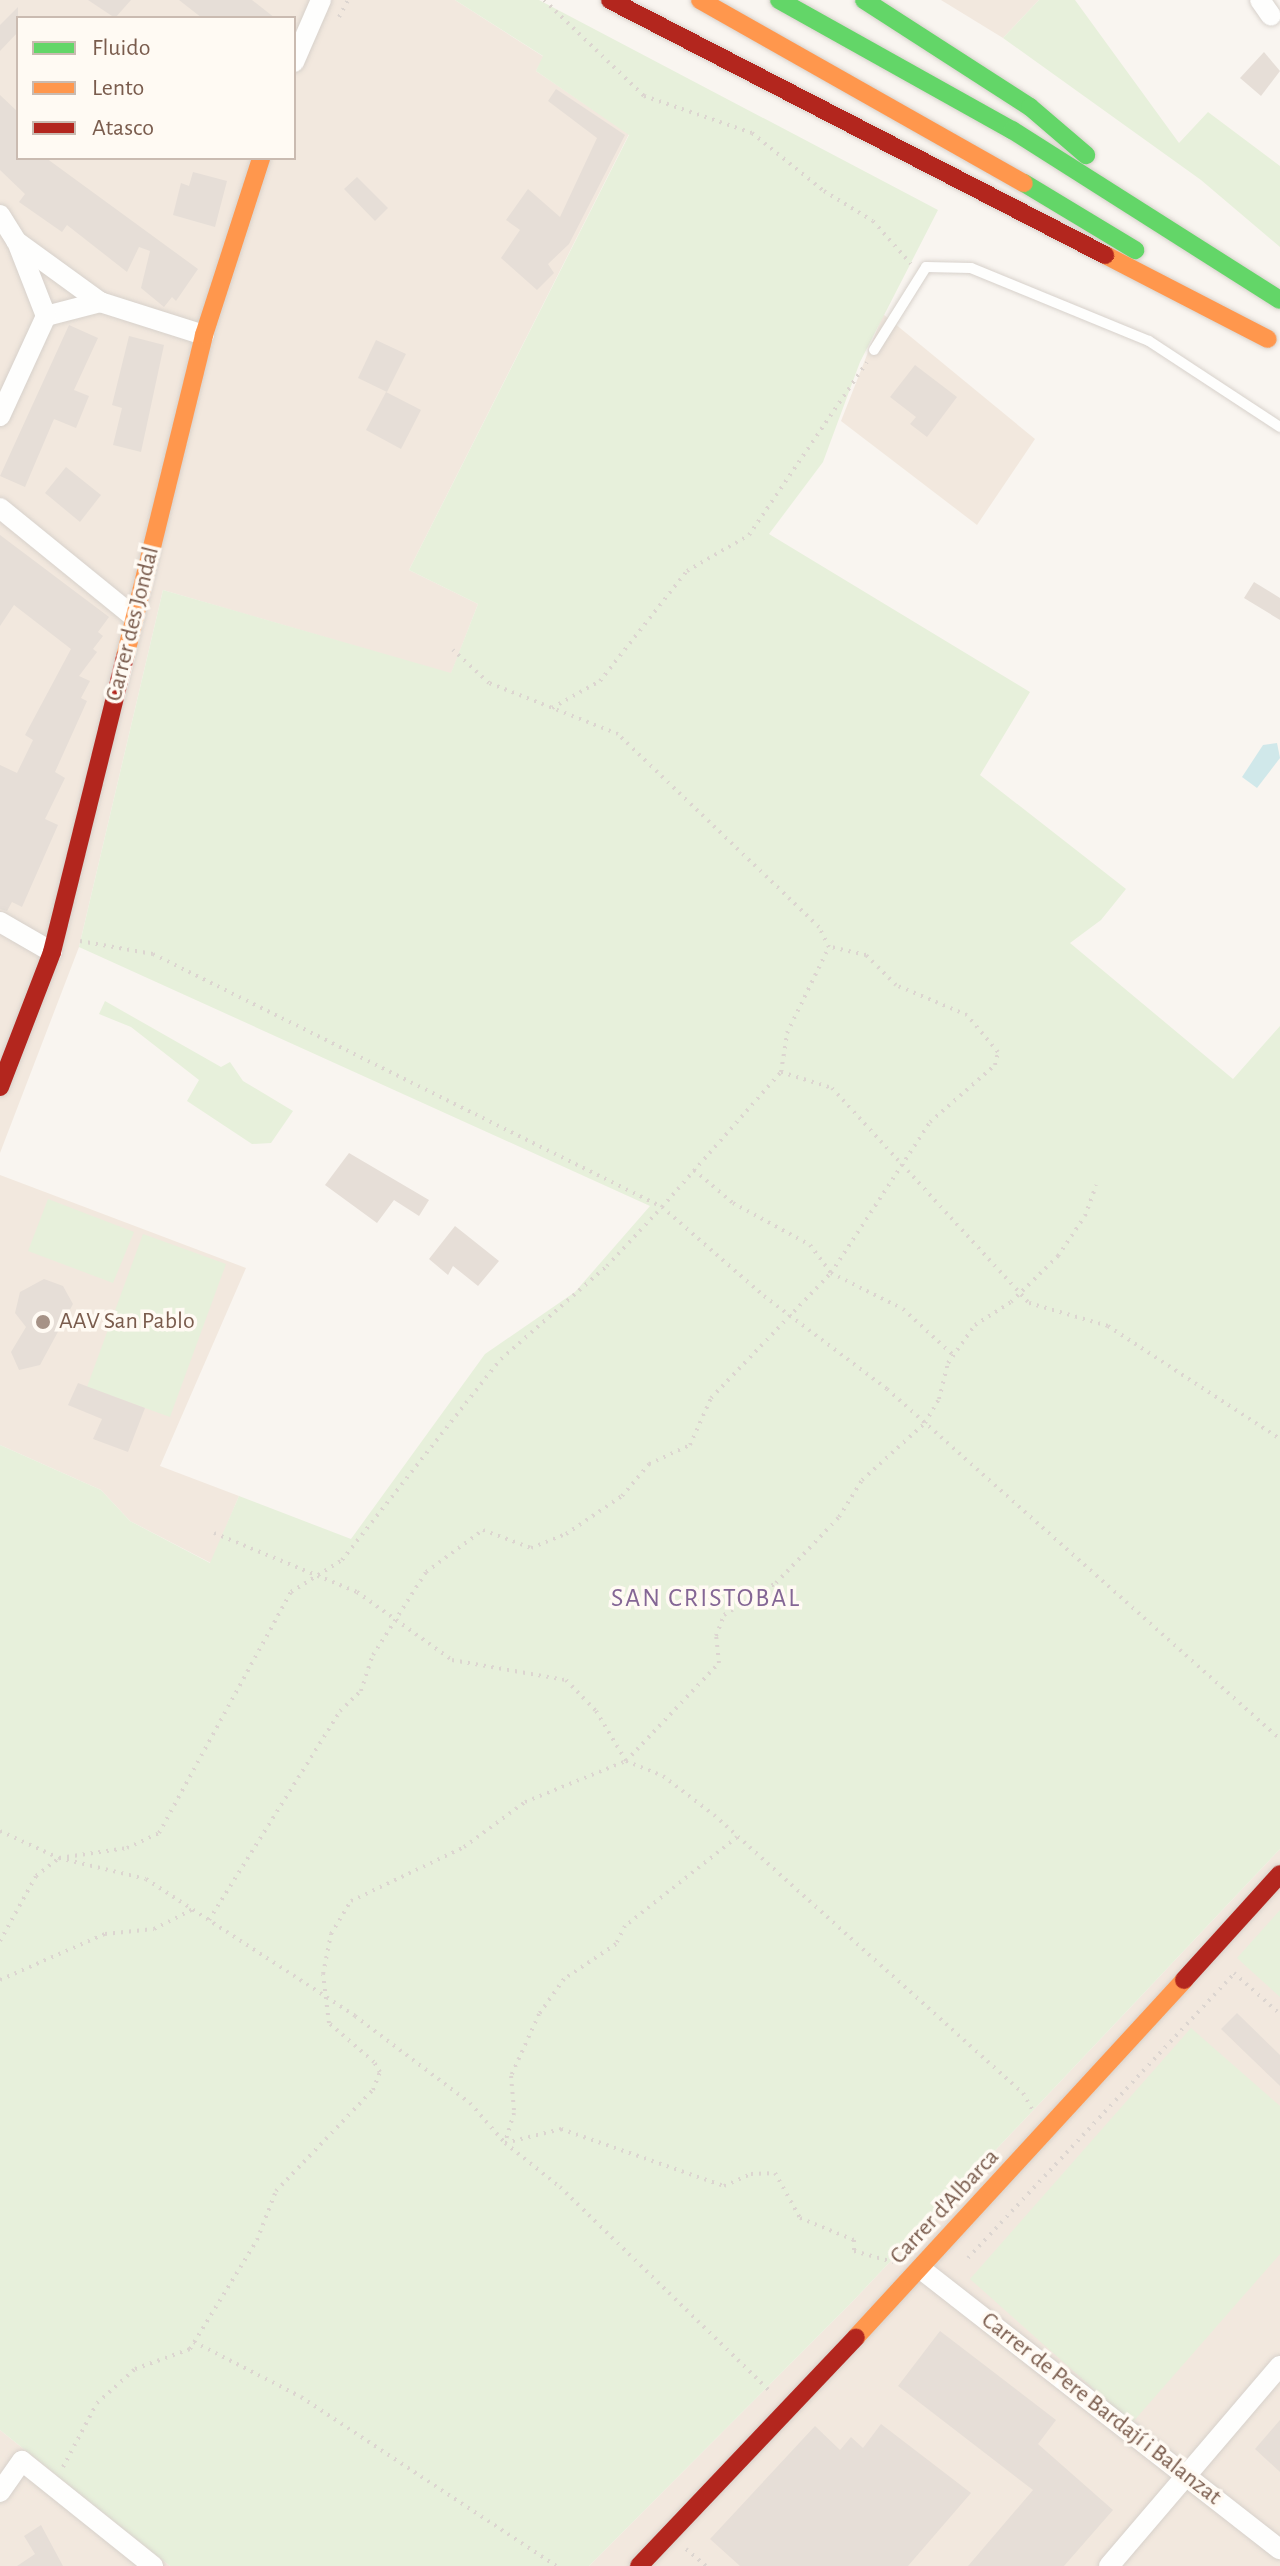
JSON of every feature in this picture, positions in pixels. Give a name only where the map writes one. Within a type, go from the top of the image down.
[{"type":"main road","points":[[610,0],[1274,343]]},
{"type":"main road","points":[[700,0],[990,159],[1274,343]]},
{"type":"main road","points":[[779,0],[1012,130],[1176,231],[1280,300]]},
{"type":"main road","points":[[864,0],[1030,107],[1176,231]]},
{"type":"main road","name":"Carrer des Jondal","points":[[0,1087],[54,944],[204,335],[257,160]]},
{"type":"main road","name":"Carrer d'Albarca","points":[[639,2566],[921,2269],[1280,1874]]},
{"type":"street","points":[[296,57],[321,0]]},
{"type":"street","points":[[0,215],[16,241],[46,316],[0,416]]},
{"type":"street","points":[[16,241],[100,302],[204,335]]},
{"type":"street","points":[[46,316],[100,302]]},
{"type":"street","points":[[0,508],[134,617]]},
{"type":"street","points":[[0,922],[54,944]]},
{"type":"street","name":"Carrer de Pere Bardají i Balanzat","points":[[921,2269],[1280,2549]]},
{"type":"street","points":[[1109,2566],[1280,2366]]},
{"type":"street","points":[[0,2492],[22,2461],[153,2566]]},
{"type":"lane","points":[[874,350],[926,267],[971,268],[1021,283],[1075,313],[1149,341],[1280,427]]},
{"type":"path","points":[[544,0],[608,68],[644,96],[752,133],[873,221],[913,266],[926,267]]},
{"type":"path","points":[[552,708],[600,681],[687,571],[749,535],[874,350]]},
{"type":"path","points":[[453,650],[489,683],[618,734],[656,766],[819,927],[829,947]]},
{"type":"path","points":[[54,944],[153,954],[662,1207],[925,1423],[1280,1739]]},
{"type":"path","points":[[0,1941],[36,1876],[59,1858],[127,1848],[159,1833],[291,1592],[342,1560],[501,1359],[607,1266],[781,1072],[787,1033],[829,947]]},
{"type":"path","points":[[209,1920],[340,1711],[361,1691],[396,1619],[426,1572],[483,1530],[531,1548],[566,1534],[622,1496],[649,1464],[690,1445],[711,1398],[794,1318],[831,1273],[930,1122],[995,1065],[998,1052],[967,1015],[896,985],[866,955],[829,947]]},
{"type":"path","points":[[781,1072],[832,1088],[901,1169],[1029,1303],[1108,1326],[1280,1439]]},
{"type":"path","points":[[694,1170],[733,1203],[810,1245],[831,1273],[903,1309],[953,1355]]},
{"type":"path","points":[[55,2488],[97,2403],[135,2369],[194,2342],[257,2240],[276,2191],[373,2090],[380,2072],[329,2023],[323,1974],[331,1934],[351,1901],[464,1847],[525,1802],[626,1761],[719,1663],[716,1636],[724,1615],[776,1583],[839,1517],[862,1480],[925,1423],[953,1355],[975,1325],[1020,1293],[1085,1216],[1096,1185]]},
{"type":"path","points":[[214,1533],[357,1592],[452,1660],[566,1680],[596,1711],[626,1761],[663,1776],[737,1837],[1023,2093],[1046,2133],[1068,2152]]},
{"type":"path","points":[[0,1831],[59,1858],[146,1879],[328,1998],[470,2103],[505,2143],[560,2187],[787,2411]]},
{"type":"path","points":[[505,2143],[514,2113],[511,2076],[539,2014],[564,1979],[616,1944],[625,1926],[737,1837]]},
{"type":"path","points":[[0,1980],[105,1934],[154,1929],[193,1909]]},
{"type":"path","points":[[1211,1953],[1280,2014]]},
{"type":"path","points":[[505,2143],[561,2129],[724,2186],[751,2174],[775,2173],[800,2218],[854,2240],[854,2251],[921,2269]]},
{"type":"path","points":[[194,2342],[301,2397],[556,2566]]},
{"type":"shaded area","points":[[0,0],[455,0],[544,57],[536,71],[629,134],[409,570],[478,604],[451,674],[163,590],[79,947],[0,1153]]},
{"type":"shaded area","points":[[941,0],[1039,0],[1003,38]]},
{"type":"shaded area","points":[[883,314],[1035,439],[977,525],[841,421]]},
{"type":"shaded area","points":[[0,1175],[246,1268],[160,1466],[239,1496],[211,1563],[130,1521],[101,1490],[0,1445]]},
{"type":"shaded area","points":[[1280,1849],[1280,2566],[589,2566],[853,2301]]},
{"type":"shaded area","points":[[0,2430],[170,2566],[0,2566]]},
{"type":"green space","points":[[455,0],[539,0],[938,210],[860,362],[823,462],[769,534],[1030,692],[980,775],[1126,889],[1101,920],[1070,943],[1233,1079],[1280,1026],[1280,1849],[853,2301],[589,2566],[170,2566],[0,2430],[0,1445],[101,1490],[130,1521],[210,1563],[239,1496],[351,1539],[485,1354],[575,1292],[650,1206],[79,947],[163,590],[451,673],[478,604],[409,570],[629,135],[536,71],[543,56]]},
{"type":"green space","points":[[1039,0],[1075,0],[1179,143],[1208,112],[1280,166],[1280,247],[1201,180],[1003,38]]},
{"type":"green space","points":[[105,1001],[221,1067],[230,1062],[243,1081],[293,1111],[271,1143],[252,1144],[187,1101],[199,1080],[131,1027],[99,1014]]},
{"type":"green space","points":[[48,1199],[134,1232],[113,1283],[28,1251]]},
{"type":"green space","points":[[143,1234],[226,1264],[170,1417],[87,1387]]},
{"type":"green space","points":[[1280,1910],[1280,1997],[1237,1958]]},
{"type":"green space","points":[[1191,2028],[1280,2106],[1280,2254],[1132,2423],[970,2279]]},
{"type":"water","points":[[1277,743],[1280,758],[1257,788],[1242,777],[1263,745]]},
{"type":"building","points":[[88,0],[131,0],[117,16]]},
{"type":"building","points":[[179,0],[252,0],[272,16],[199,16]]},
{"type":"building","points":[[18,7],[16,34],[0,51],[0,25]]},
{"type":"building","points":[[1264,52],[1280,71],[1261,96],[1240,78]]},
{"type":"building","points":[[556,89],[625,135],[569,244],[548,264],[554,273],[537,290],[501,258],[520,230],[506,220],[528,189],[560,217],[597,138],[548,101]]},
{"type":"building","points":[[0,95],[16,110],[16,160],[49,160],[198,269],[176,301],[172,297],[164,307],[141,288],[150,251],[139,247],[127,272],[67,225],[62,232],[19,202],[25,194],[0,170]]},
{"type":"building","points":[[193,172],[227,181],[215,227],[173,215],[181,183],[189,186]]},
{"type":"building","points":[[357,177],[388,208],[375,221],[344,189]]},
{"type":"building","points":[[69,325],[98,338],[74,390],[89,396],[76,428],[54,419],[25,487],[0,476]]},
{"type":"building","points":[[129,336],[164,345],[141,452],[113,445],[122,408],[112,405]]},
{"type":"building","points":[[376,340],[406,354],[387,392],[358,378]]},
{"type":"building","points":[[915,365],[957,397],[927,437],[910,424],[916,417],[890,397]]},
{"type":"building","points":[[386,392],[421,410],[401,449],[366,430]]},
{"type":"building","points":[[66,467],[101,495],[80,522],[45,493]]},
{"type":"building","points":[[0,535],[109,617],[98,632],[103,636],[93,649],[97,652],[79,676],[90,681],[81,698],[87,701],[55,772],[65,778],[45,819],[58,825],[22,907],[12,902],[7,911],[0,909],[0,765],[17,773],[33,740],[25,735],[71,649],[14,605],[0,626]]},
{"type":"building","points":[[1254,582],[1280,598],[1280,620],[1244,598]]},
{"type":"building","points":[[349,1153],[429,1200],[419,1216],[394,1200],[377,1223],[325,1185]]},
{"type":"building","points":[[455,1226],[499,1261],[478,1286],[453,1266],[448,1275],[429,1259]]},
{"type":"building","name":"AAV San Pablo","points":[[44,1279],[63,1286],[73,1304],[40,1365],[19,1370],[11,1352],[26,1327],[15,1313],[20,1292]]},
{"type":"building","points":[[78,1383],[145,1408],[128,1452],[93,1439],[102,1419],[68,1405]]},
{"type":"building","points":[[1237,2013],[1280,2055],[1280,2086],[1221,2029]]},
{"type":"building","points":[[940,2331],[1056,2420],[1038,2444],[1113,2510],[1064,2566],[968,2566],[1033,2490],[898,2386]]},
{"type":"building","points":[[1280,2420],[1280,2472],[1255,2449]]},
{"type":"building","points":[[881,2424],[971,2493],[908,2566],[740,2566],[710,2539],[815,2426],[840,2450],[851,2437],[863,2448]]},
{"type":"building","points":[[41,2525],[63,2566],[17,2566],[35,2554],[24,2536]]},
{"type":"traffic: fast","points":[[779,0],[1012,130],[1280,300]]},
{"type":"traffic: fast","points":[[864,0],[1030,107],[1086,155]]},
{"type":"traffic: fast","points":[[1024,183],[1135,250]]},
{"type":"traffic: slow","points":[[700,0],[1024,183]]},
{"type":"traffic: slow","points":[[125,657],[204,335],[260,160]]},
{"type":"traffic: slow","points":[[1105,255],[1268,339]]},
{"type":"traffic: slow","points":[[856,2337],[1184,1980]]},
{"type":"traffic: jam","points":[[610,0],[1105,255]]},
{"type":"traffic: jam","points":[[0,1087],[52,952],[125,657]]},
{"type":"traffic: jam","points":[[1184,1980],[1280,1874]]},
{"type":"traffic: jam","points":[[639,2566],[856,2337]]},
{"type":"place","name":"AAV San Pablo","points":[[43,1322]]},
{"type":"district","name":"SAN CRISTOBAL","points":[[706,1599]]}]
